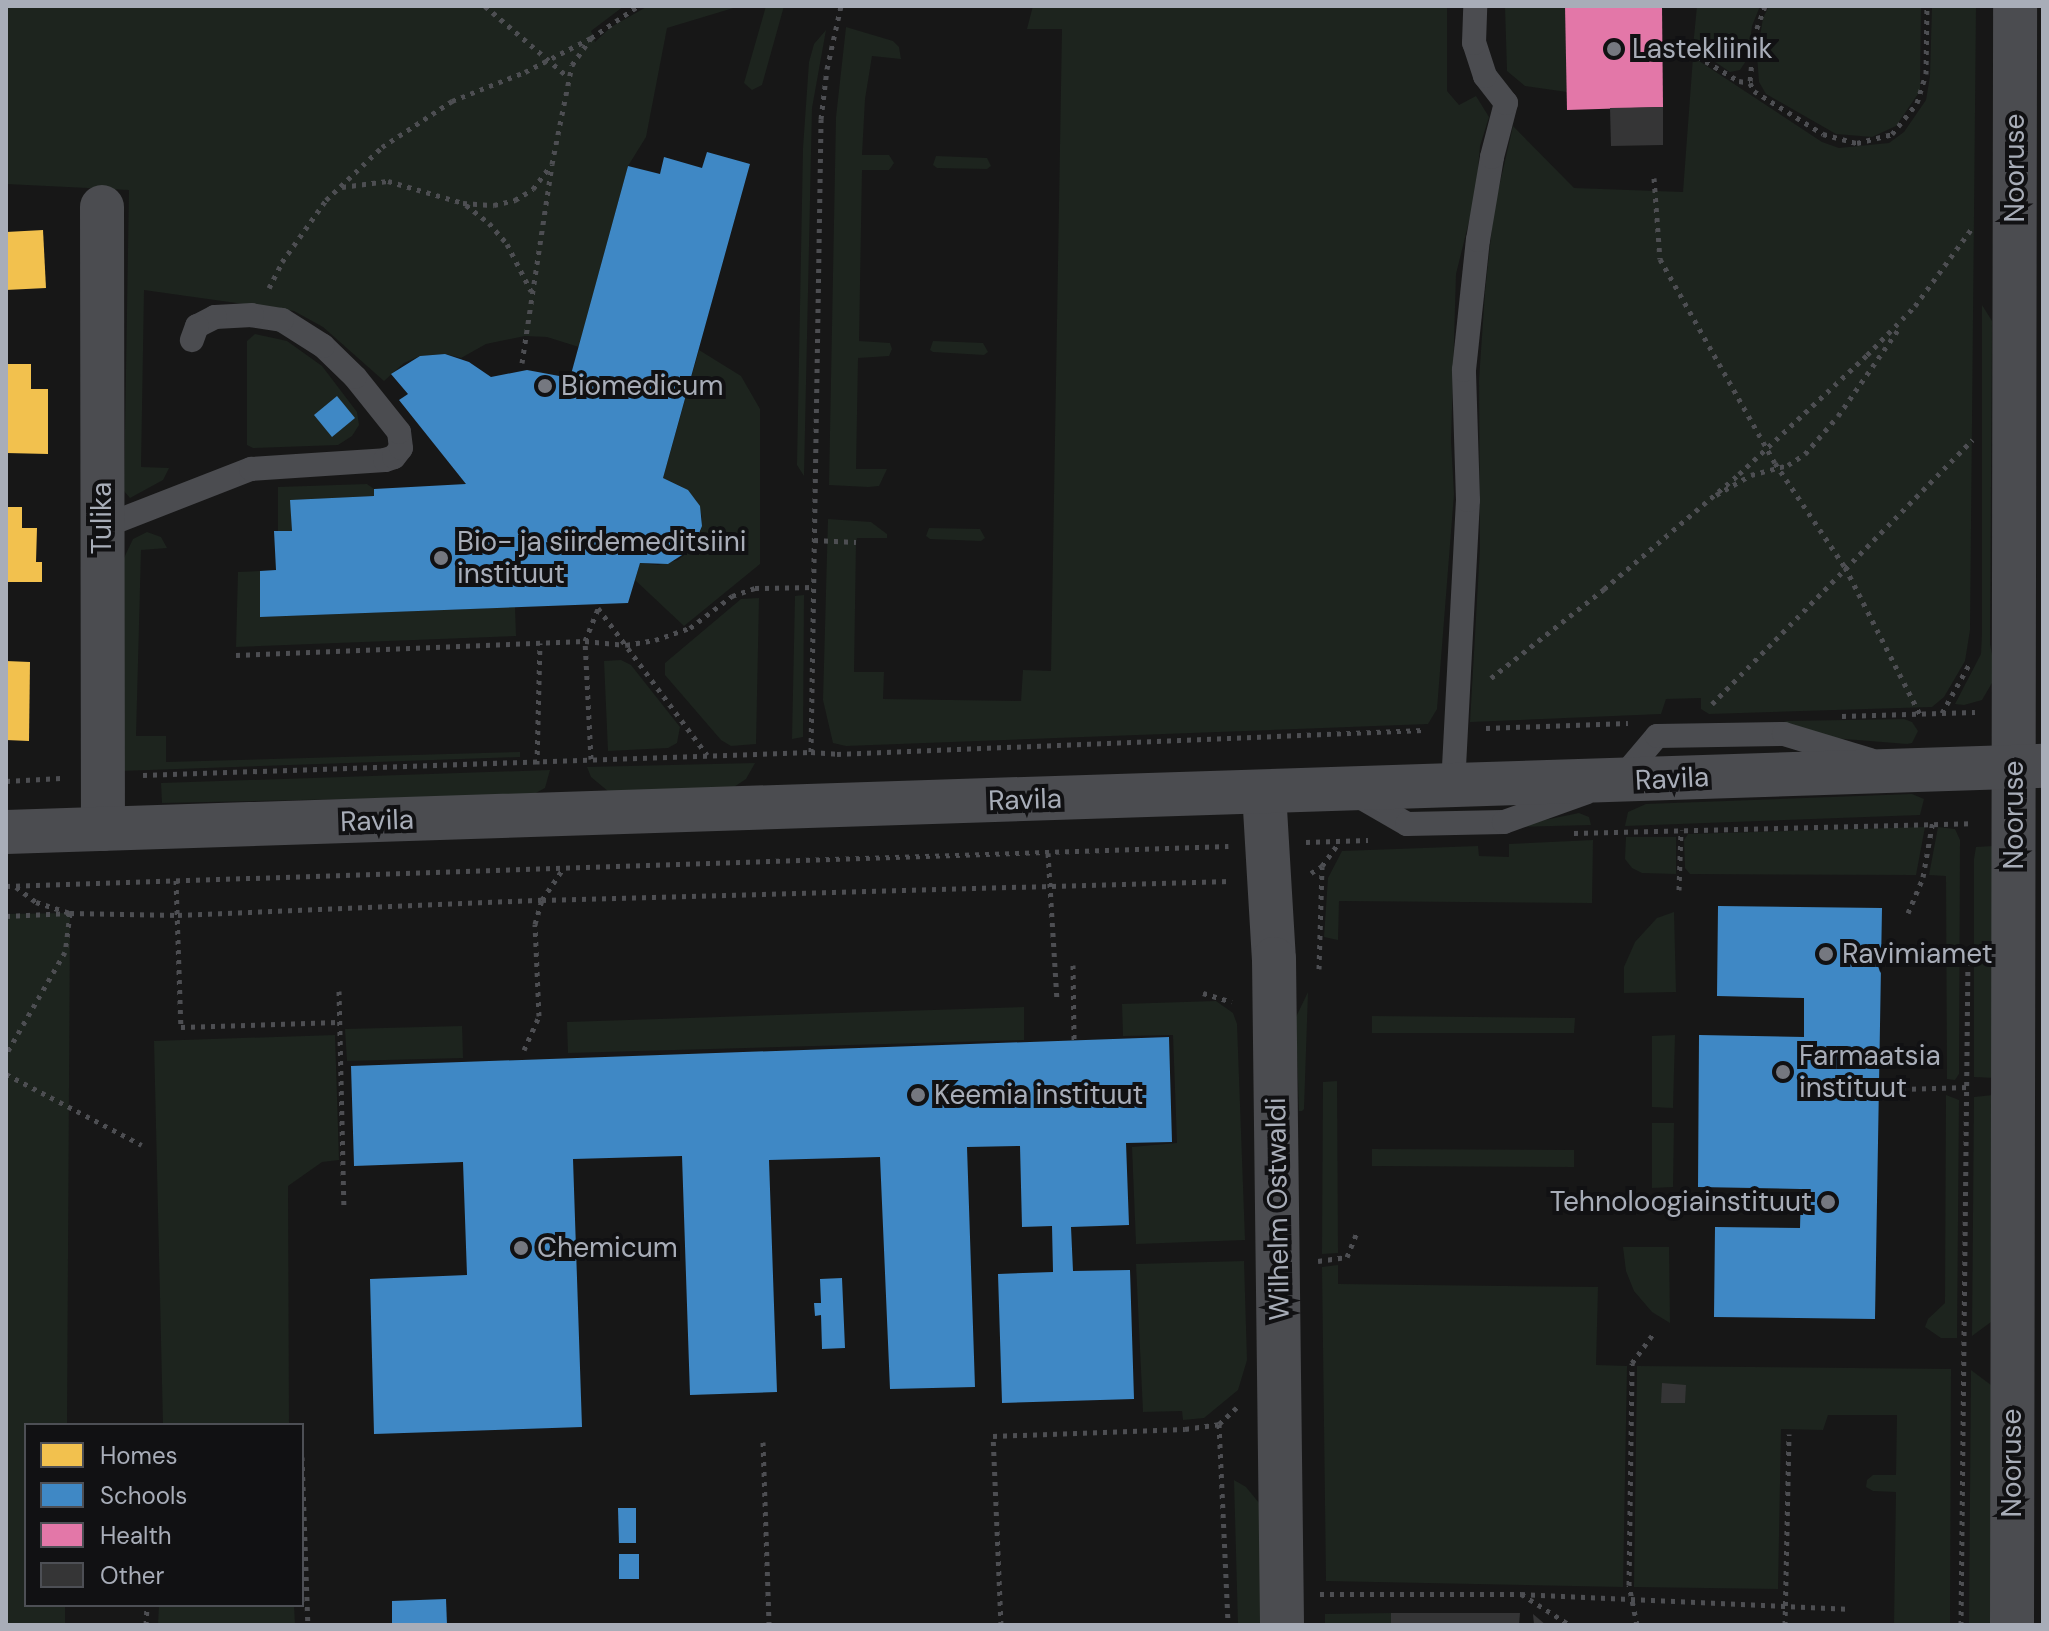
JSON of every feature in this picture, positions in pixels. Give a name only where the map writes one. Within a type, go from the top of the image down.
[{"type":"street","name":"Nooruse","points":[[2012,1625],[2014,822],[2028,766],[2013,712],[2015,6]]},
{"type":"street","name":"Tulika","points":[[102,207],[103,829]]},
{"type":"street","name":"Ravila","points":[[6,832],[2028,766]]},
{"type":"street","name":"Wilhelm Ostwaldi","points":[[1264,792],[1269,862],[1278,1202],[1282,1625]]},
{"type":"lane","points":[[1453,786],[1454,718],[1468,500],[1464,370],[1478,240],[1492,157],[1506,103],[1485,76],[1474,43],[1475,6]]},
{"type":"lane","points":[[102,527],[251,469],[385,460],[397,454],[403,442],[399,432],[355,377],[303,331],[282,320],[261,316],[207,319],[197,326],[192,340]]},
{"type":"lane","points":[[1348,790],[1407,824],[1504,822],[1619,781]]},
{"type":"path","points":[[485,6],[509,30],[568,77]]},
{"type":"path","points":[[261,316],[282,262],[338,188],[382,147],[417,121],[452,101],[550,60],[591,38],[638,6]]},
{"type":"path","points":[[811,752],[821,119],[827,69],[841,6]]},
{"type":"path","points":[[1765,6],[1754,37],[1750,83],[1761,98],[1836,139],[1857,143],[1892,134],[1912,113],[1922,94],[1927,50],[1927,6]]},
{"type":"path","points":[[522,363],[568,77],[577,55],[591,38]]},
{"type":"path","points":[[1680,46],[1739,81],[1750,83]]},
{"type":"path","points":[[338,188],[372,180],[388,181],[463,203],[494,205],[515,200],[533,189],[552,164]]},
{"type":"path","points":[[1654,178],[1660,259],[1777,467],[1845,567],[1920,714]]},
{"type":"path","points":[[463,203],[489,223],[507,244],[531,292]]},
{"type":"path","points":[[1709,499],[1751,475],[1788,465],[1822,437],[1979,216]]},
{"type":"path","points":[[1454,718],[1767,449],[1915,306]]},
{"type":"path","points":[[1707,710],[1975,436]]},
{"type":"path","points":[[814,540],[856,542]]},
{"type":"path","points":[[236,655],[585,641],[626,645],[655,640],[690,628],[732,596],[755,588],[814,587]]},
{"type":"path","points":[[591,759],[585,641],[598,608],[707,755]]},
{"type":"path","points":[[537,764],[540,643]]},
{"type":"path","points":[[1840,716],[2013,712]]},
{"type":"path","points":[[136,775],[537,764],[707,755],[837,754],[1454,718],[1636,723]]},
{"type":"path","points":[[6,781],[44,779]]},
{"type":"path","points":[[1568,833],[1933,821],[2014,822]]},
{"type":"path","points":[[1908,913],[1923,877],[1933,821]]},
{"type":"path","points":[[1969,823],[1969,837]]},
{"type":"path","points":[[1679,890],[1681,830]]},
{"type":"path","points":[[6,916],[70,913],[178,915],[542,900],[1050,886],[1269,862],[1340,842],[1377,840]]},
{"type":"path","points":[[6,886],[1048,853],[1269,862],[1299,879],[1322,866],[1340,842]]},
{"type":"path","points":[[1048,853],[1057,999]]},
{"type":"path","points":[[524,1050],[539,1016],[535,924],[542,900],[563,869]]},
{"type":"path","points":[[176,880],[181,1027],[338,1022]]},
{"type":"path","points":[[16,886],[36,902],[70,913]]},
{"type":"path","points":[[6,1054],[65,952],[70,913]]},
{"type":"path","points":[[1961,1625],[1968,946]]},
{"type":"path","points":[[1073,965],[1074,1040]]},
{"type":"path","points":[[339,991],[344,1210]]},
{"type":"path","points":[[1203,993],[1226,998],[1237,1005]]},
{"type":"path","points":[[6,1074],[142,1145]]},
{"type":"path","points":[[1902,1089],[2013,1083]]},
{"type":"path","points":[[1314,1261],[1347,1257],[1358,1230]]},
{"type":"path","points":[[1637,1625],[1631,1599],[1632,1363],[1653,1334]]},
{"type":"path","points":[[1001,1625],[993,1436],[1185,1429],[1219,1424],[1246,1393]]},
{"type":"path","points":[[1219,1424],[1228,1625]]},
{"type":"path","points":[[1785,1625],[1789,1434]]},
{"type":"path","points":[[763,1442],[769,1625]]},
{"type":"path","points":[[304,1513],[308,1625]]},
{"type":"path","points":[[1319,1594],[1521,1594],[1786,1609],[1847,1609]]},
{"type":"path","points":[[1521,1594],[1570,1625]]},
{"type":"shaded area","points":[[6,6],[624,6],[591,31],[595,42],[611,27],[648,6],[740,6],[667,28],[646,137],[628,166],[579,347],[547,337],[525,336],[486,344],[461,358],[445,354],[420,356],[404,363],[384,381],[323,327],[294,311],[144,290],[141,467],[169,468],[163,480],[130,498],[124,491],[129,190],[6,184]]},
{"type":"shaded area","points":[[766,6],[784,6],[762,85],[752,90],[744,83]]},
{"type":"shaded area","points":[[1033,6],[1447,6],[1447,91],[1459,105],[1476,96],[1489,117],[1480,146],[1476,193],[1456,274],[1451,441],[1454,494],[1437,709],[1428,724],[846,746],[833,743],[823,700],[828,519],[871,522],[887,534],[887,538],[857,538],[856,542],[854,672],[884,672],[883,699],[1021,701],[1023,670],[1051,671],[1062,29],[1027,29]]},
{"type":"shaded area","points":[[1505,6],[1565,6],[1567,92],[1525,86],[1507,71]]},
{"type":"shaded area","points":[[1697,6],[1760,6],[1752,26],[1748,58],[1740,70],[1730,72],[1693,47]]},
{"type":"shaded area","points":[[1769,6],[1921,6],[1920,91],[1896,126],[1872,137],[1836,134],[1766,94],[1759,82],[1757,55],[1763,18]]},
{"type":"shaded area","points":[[1932,6],[1976,6],[1970,630],[1965,661],[1944,697],[1932,707],[1709,714],[1701,709],[1701,698],[1666,699],[1661,714],[1470,722],[1480,548],[1479,380],[1485,292],[1494,209],[1513,126],[1574,188],[1683,192],[1693,57],[1822,142],[1839,148],[1889,143],[1904,132],[1926,100],[1930,76]]},
{"type":"shaded area","points":[[846,27],[893,41],[899,47],[901,59],[872,56],[865,99],[862,155],[889,155],[894,163],[889,170],[862,170],[859,341],[890,343],[892,349],[889,356],[858,358],[856,469],[887,469],[879,486],[868,487],[829,485],[836,117]]},
{"type":"shaded area","points":[[826,30],[812,108],[804,476],[797,465],[803,148],[809,62],[814,44]]},
{"type":"shaded area","points":[[936,156],[987,158],[991,166],[987,169],[937,168],[933,165]]},
{"type":"shaded area","points":[[1982,305],[1992,321],[1990,644],[1996,676],[1982,700],[1964,705],[1955,704],[1981,654],[1982,633]]},
{"type":"shaded area","points":[[255,334],[287,341],[322,366],[357,412],[359,425],[352,436],[338,445],[253,448],[247,445],[247,341]]},
{"type":"shaded area","points":[[933,341],[983,343],[988,352],[984,355],[933,352],[930,350]]},
{"type":"shaded area","points":[[699,350],[741,376],[760,409],[760,564],[684,626],[635,580],[640,563],[658,565],[678,560],[693,548],[701,530],[702,517],[696,500],[682,487],[663,478]]},
{"type":"shaded area","points":[[367,484],[374,489],[374,496],[291,500],[292,531],[278,531],[278,487]]},
{"type":"shaded area","points":[[929,528],[980,529],[985,538],[981,541],[930,539],[926,536]]},
{"type":"shaded area","points":[[147,532],[161,537],[167,548],[141,550],[136,736],[166,736],[166,762],[520,752],[520,757],[120,771],[123,560],[133,539]]},
{"type":"shaded area","points":[[260,571],[261,617],[515,607],[516,636],[236,647],[238,572]]},
{"type":"shaded area","points":[[804,595],[803,737],[792,739],[795,596]]},
{"type":"shaded area","points":[[759,598],[756,744],[731,746],[721,740],[665,675],[665,663],[741,599]]},
{"type":"shaded area","points":[[621,660],[631,665],[680,727],[677,743],[668,748],[608,751],[604,661]]},
{"type":"shaded area","points":[[1904,719],[1912,722],[1918,731],[1912,743],[1832,738],[1774,725],[1787,721]]},
{"type":"shaded area","points":[[755,763],[746,779],[734,787],[609,792],[591,777],[587,767]]},
{"type":"shaded area","points":[[550,770],[545,788],[532,795],[162,803],[161,783]]},
{"type":"shaded area","points":[[1912,794],[1924,799],[1920,815],[1625,826],[1628,812],[1646,804]]},
{"type":"shaded area","points":[[1579,813],[1589,817],[1591,825],[1510,827]]},
{"type":"shaded area","points":[[1925,827],[1916,875],[1690,874],[1685,868],[1684,840],[1688,834]]},
{"type":"shaded area","points":[[1938,827],[1955,829],[1960,840],[1959,1074],[1955,1080],[1947,1079],[1946,876],[1929,875]]},
{"type":"shaded area","points":[[1626,837],[1676,837],[1676,874],[1642,873],[1632,868],[1625,859]]},
{"type":"shaded area","points":[[1593,840],[1592,903],[1339,901],[1338,940],[1324,937],[1328,878],[1342,851],[1478,846],[1479,856],[1509,857],[1509,844]]},
{"type":"shaded area","points":[[1993,846],[1995,1078],[1974,1077],[1974,859],[1976,847]]},
{"type":"shaded area","points":[[1674,912],[1676,992],[1624,993],[1624,967],[1635,942],[1657,918]]},
{"type":"shaded area","points":[[70,913],[67,1423],[24,1423],[24,1607],[65,1607],[65,1625],[6,1625],[6,914]]},
{"type":"shaded area","points":[[1308,992],[1304,1109],[1299,1111],[1296,1017]]},
{"type":"shaded area","points":[[1216,1001],[1233,1013],[1237,1024],[1245,1240],[1136,1244],[1132,1147],[1177,1143],[1173,1035],[1123,1036],[1122,1004]]},
{"type":"shaded area","points":[[1024,1007],[1024,1040],[568,1053],[567,1022]]},
{"type":"shaded area","points":[[1372,1016],[1575,1018],[1574,1033],[1372,1033]]},
{"type":"shaded area","points":[[462,1026],[463,1058],[347,1061],[345,1029]]},
{"type":"shaded area","points":[[335,1035],[339,1160],[322,1162],[288,1186],[289,1423],[163,1423],[154,1041]]},
{"type":"shaded area","points":[[1675,1035],[1673,1108],[1652,1107],[1652,1036]]},
{"type":"shaded area","points":[[1337,1081],[1338,1253],[1322,1254],[1323,1082]]},
{"type":"shaded area","points":[[1946,1095],[1959,1100],[1957,1338],[1941,1338],[1925,1327],[1928,1319],[1945,1303]]},
{"type":"shaded area","points":[[1993,1095],[1991,1322],[1972,1336],[1974,1097]]},
{"type":"shaded area","points":[[1652,1123],[1674,1123],[1673,1187],[1652,1188]]},
{"type":"shaded area","points":[[1372,1149],[1574,1150],[1574,1167],[1372,1166]]},
{"type":"shaded area","points":[[1623,1247],[1669,1247],[1670,1323],[1652,1312],[1634,1291],[1626,1271]]},
{"type":"shaded area","points":[[1244,1261],[1247,1360],[1238,1390],[1204,1418],[1183,1420],[1182,1411],[1143,1412],[1136,1264]]},
{"type":"shaded area","points":[[1338,1265],[1338,1284],[1598,1287],[1596,1365],[1627,1366],[1623,1587],[1326,1581],[1322,1267]]},
{"type":"shaded area","points":[[1637,1366],[1951,1369],[1950,1625],[1894,1625],[1896,1492],[1873,1491],[1866,1487],[1867,1480],[1873,1475],[1896,1475],[1897,1415],[1828,1415],[1823,1430],[1781,1429],[1778,1589],[1634,1587]]},
{"type":"shaded area","points":[[1971,1370],[1991,1385],[1994,1625],[1969,1625]]},
{"type":"shaded area","points":[[1234,1480],[1246,1487],[1264,1509],[1265,1625],[1238,1625]]},
{"type":"shaded area","points":[[159,1607],[294,1607],[295,1625],[158,1625]]},
{"type":"shaded area","points":[[1391,1613],[1391,1625],[1325,1625],[1325,1614]]},
{"type":"building: Homes","points":[[43,230],[46,288],[6,290],[6,232]]},
{"type":"building: Homes","points":[[6,364],[31,364],[31,389],[48,389],[48,454],[6,453]]},
{"type":"building: Homes","points":[[6,507],[22,507],[22,528],[37,528],[36,562],[42,562],[42,582],[6,582]]},
{"type":"building: Homes","points":[[6,661],[30,662],[29,741],[6,740]]},
{"type":"building: Schools","name":"Biomedicum","points":[[707,152],[750,164],[663,478],[688,490],[700,506],[702,526],[693,548],[668,564],[640,563],[628,603],[260,617],[260,571],[276,570],[274,531],[292,531],[290,500],[374,496],[374,489],[466,484],[399,400],[408,394],[391,374],[420,356],[445,354],[469,362],[491,377],[527,370],[570,378],[628,166],[660,174],[664,157],[702,168]]},
{"type":"building: Schools","points":[[337,396],[355,418],[332,437],[314,415]]},
{"type":"building: Schools","points":[[1718,906],[1882,908],[1875,1319],[1714,1317],[1715,1227],[1800,1228],[1801,1189],[1698,1187],[1699,1035],[1804,1037],[1804,998],[1717,996]]},
{"type":"building: Schools","name":"Chemicum","points":[[1169,1037],[1172,1142],[1126,1143],[1129,1225],[1071,1227],[1073,1271],[1130,1270],[1134,1399],[1002,1403],[998,1274],[1053,1272],[1052,1226],[1022,1227],[1020,1146],[967,1147],[975,1387],[890,1389],[880,1157],[769,1160],[777,1392],[690,1395],[682,1156],[573,1159],[582,1427],[374,1434],[370,1279],[467,1275],[463,1162],[354,1166],[351,1066]]},
{"type":"building: Schools","points":[[842,1278],[845,1348],[822,1349],[821,1315],[815,1316],[814,1303],[821,1303],[820,1279]]},
{"type":"building: Schools","points":[[618,1508],[636,1508],[636,1543],[619,1543]]},
{"type":"building: Schools","points":[[619,1554],[639,1554],[639,1579],[619,1579]]},
{"type":"building: Schools","points":[[446,1599],[447,1625],[392,1625],[392,1601]]},
{"type":"building: Health","name":"Lastekliinik","points":[[1565,6],[1662,6],[1663,107],[1567,110]]},
{"type":"building: Other","points":[[1663,107],[1663,145],[1611,146],[1610,108]]},
{"type":"building: Other","points":[[1662,1383],[1686,1385],[1685,1403],[1661,1403]]},
{"type":"building: Other","points":[[1391,1613],[1520,1613],[1519,1625],[1391,1625]]},
{"type":"building: Other","points":[[1533,1614],[1546,1625],[1534,1625]]},
{"type":"place","name":"Lastekliinik","points":[[1614,49]]},
{"type":"place","name":"Biomedicum","points":[[545,386]]},
{"type":"place","name":"Bio- ja siirdemeditsiini instituut","points":[[441,558]]},
{"type":"place","name":"Ravimiamet","points":[[1826,954]]},
{"type":"place","name":"Farmaatsia instituut","points":[[1783,1072]]},
{"type":"place","name":"Keemia instituut","points":[[918,1095]]},
{"type":"place","name":"Tehnoloogiainstituut","points":[[1828,1202]]},
{"type":"place","name":"Chemicum","points":[[521,1248]]}]
